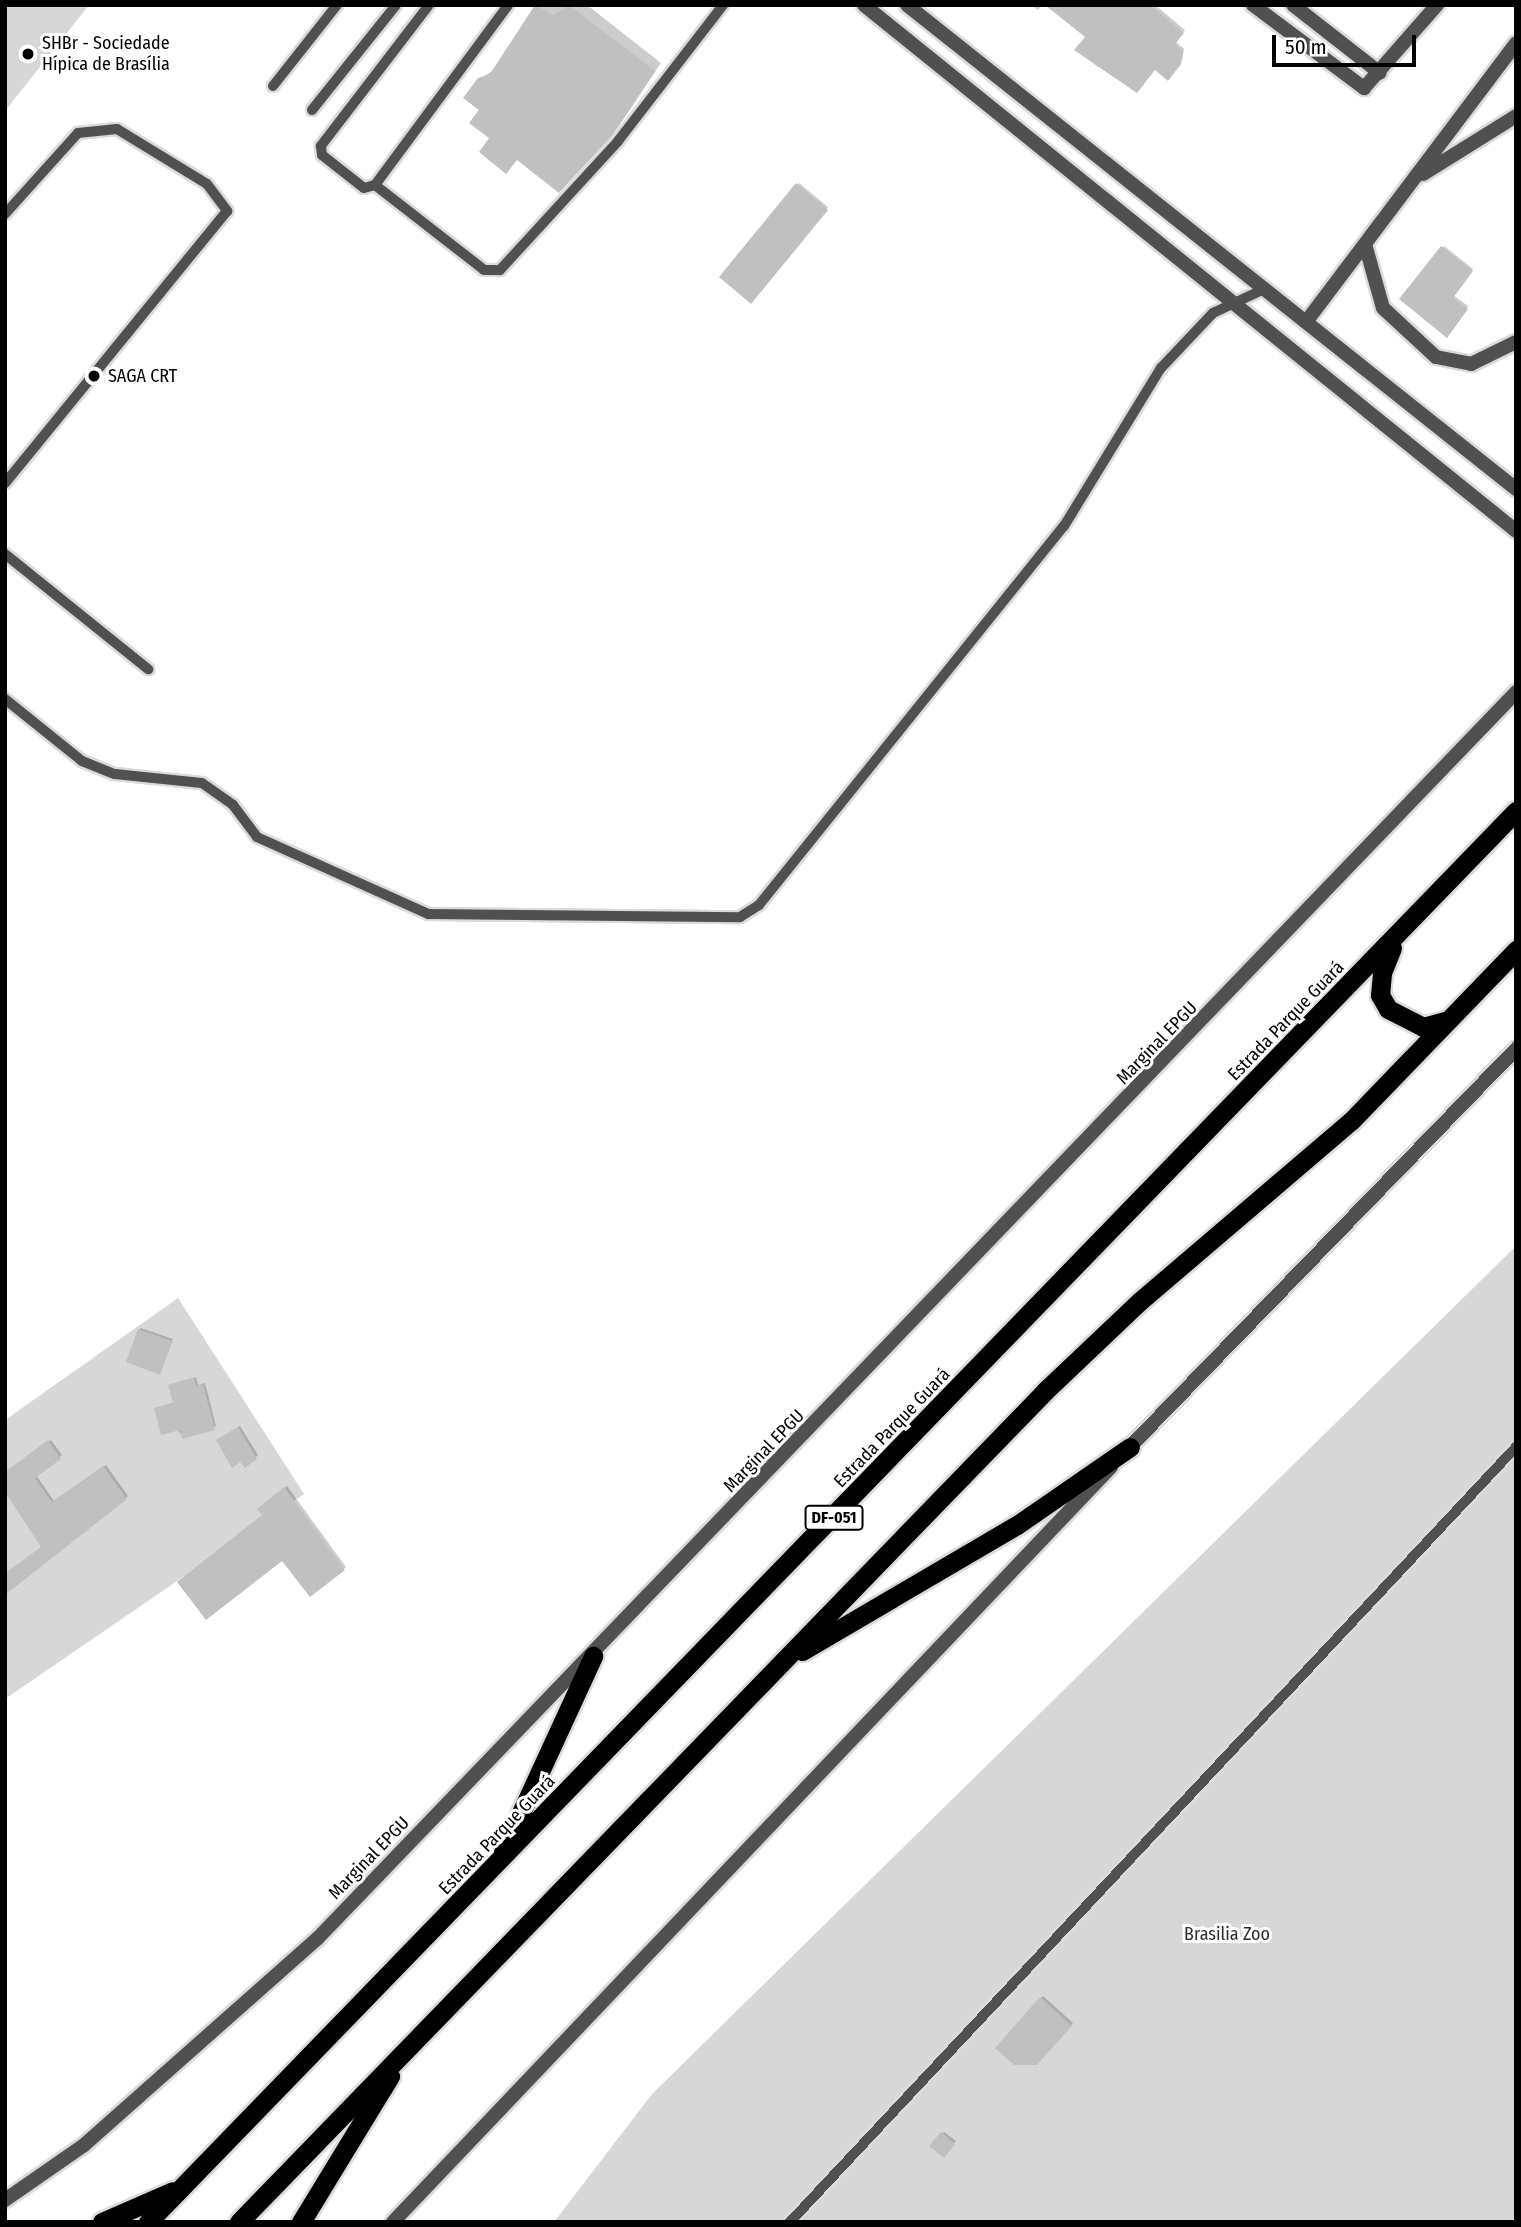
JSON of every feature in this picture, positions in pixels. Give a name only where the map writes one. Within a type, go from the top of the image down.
[{"type":"highway","name":"Estrada Parque Guará","points":[[148,2222],[497,1866],[1516,811]]},
{"type":"highway","points":[[1396,937],[1382,973],[1388,1009],[1423,1027],[1446,1021]]},
{"type":"highway","points":[[239,2222],[413,2039],[1055,1382],[1350,1121],[1516,950]]},
{"type":"highway","points":[[782,1661],[1017,1525],[1130,1447]]},
{"type":"highway","points":[[497,1866],[593,1656]]},
{"type":"highway","points":[[301,2222],[413,2039]]},
{"type":"highway","points":[[102,2222],[180,2189]]},
{"type":"street","points":[[864,5],[1516,531]]},
{"type":"street","points":[[1253,5],[1356,87],[1380,74],[1437,5]]},
{"type":"street","points":[[1293,5],[1380,74]]},
{"type":"street","points":[[916,8],[1516,489]]},
{"type":"street","points":[[1306,322],[1516,43]]},
{"type":"street","points":[[1416,178],[1516,116]]},
{"type":"street","points":[[1365,244],[1383,308],[1436,357],[1471,364],[1516,342]]},
{"type":"street","name":"Marginal EPGU","points":[[5,2200],[84,2145],[317,1939],[593,1656],[1516,692]]},
{"type":"street","points":[[393,2222],[1130,1447],[1516,1049]]},
{"type":"lane","points":[[274,86],[337,5]]},
{"type":"lane","points":[[312,110],[396,5]]},
{"type":"lane","points":[[429,5],[321,146],[322,155],[364,188],[375,185],[508,5]]},
{"type":"lane","points":[[375,185],[484,270],[500,270],[618,141],[723,5]]},
{"type":"lane","points":[[5,214],[78,133],[117,129],[207,184],[227,211],[5,484]]},
{"type":"lane","points":[[5,699],[82,761],[115,774],[202,783],[233,805],[257,837],[428,914],[740,916],[759,905],[1064,526],[1161,368],[1233,301],[1264,289]]},
{"type":"lane","points":[[5,554],[148,669]]},
{"type":"lane","points":[[790,2222],[1516,1447]]},
{"type":"green space","name":"SHBr - Sociedade Hípica de Brasília","points":[[5,5],[89,5],[5,111]]},
{"type":"green space","name":"Brasilia Zoo","points":[[1516,1246],[1516,2222],[554,2222],[652,2094]]},
{"type":"green space","points":[[178,1298],[304,1494],[5,1699],[5,1420]]},
{"type":"building","points":[[535,5],[553,15],[569,5],[655,71],[612,136],[559,193],[517,160],[506,174],[479,152],[489,138],[469,123],[479,110],[463,98],[478,78],[490,74]]},
{"type":"building","points":[[1045,5],[1150,5],[1184,33],[1175,44],[1183,51],[1181,64],[1168,81],[1155,70],[1137,93],[1074,50],[1085,37]]},
{"type":"building","points":[[796,183],[828,210],[751,304],[719,277]]},
{"type":"building","points":[[1441,246],[1473,271],[1453,298],[1468,309],[1447,338],[1399,299]]},
{"type":"building","points":[[138,1329],[172,1341],[160,1375],[126,1362]]},
{"type":"building","points":[[194,1378],[196,1386],[203,1384],[215,1430],[182,1439],[180,1430],[161,1435],[154,1408],[173,1403],[168,1385]]},
{"type":"building","points":[[238,1427],[257,1459],[245,1468],[240,1462],[232,1468],[216,1440]]},
{"type":"building","points":[[48,1440],[61,1459],[35,1478],[52,1502],[103,1466],[127,1499],[5,1595],[5,1573],[41,1547],[5,1492],[5,1472]]},
{"type":"building","points":[[284,1487],[345,1570],[310,1597],[282,1561],[206,1620],[177,1582],[262,1515],[257,1509]]},
{"type":"building","points":[[1040,1997],[1072,2026],[1037,2065],[1014,2065],[995,2048]]},
{"type":"building","points":[[941,2132],[955,2144],[944,2158],[929,2146]]},
{"type":"place","name":"SHBr - Sociedade Hípica de Brasília","points":[[28,54]]},
{"type":"place","name":"SAGA CRT","points":[[94,376]]}]
